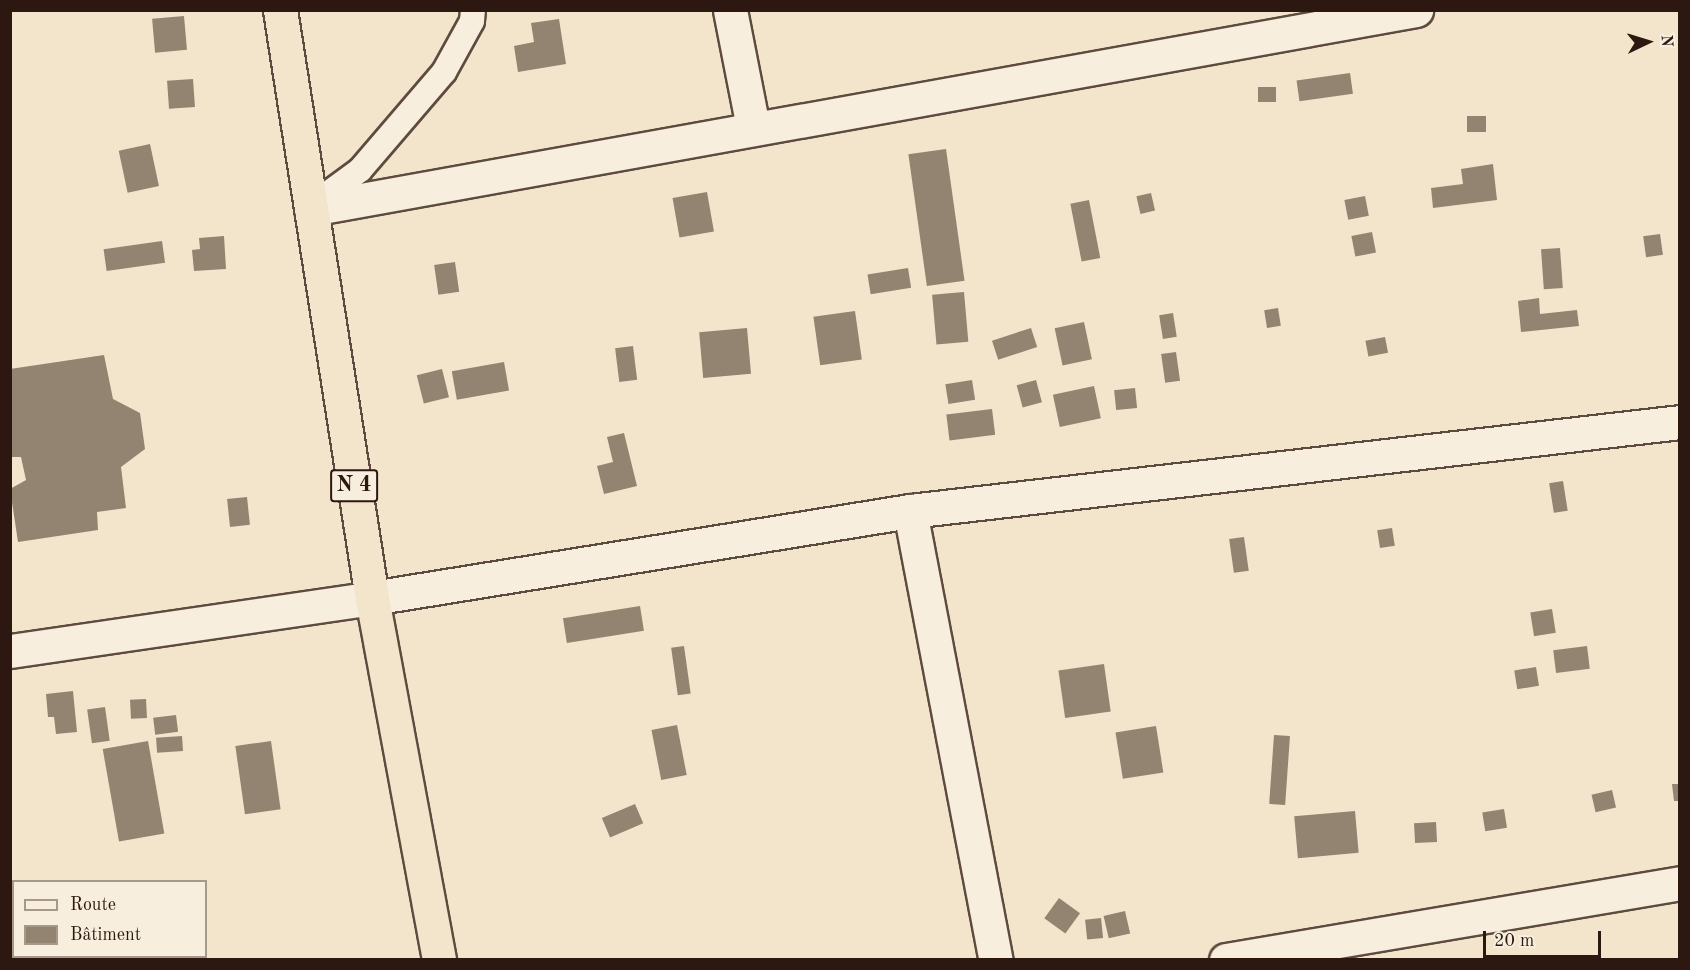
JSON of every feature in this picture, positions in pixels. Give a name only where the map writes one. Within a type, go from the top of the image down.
[{"type":"highway","name":"N 4","points":[[280,10],[372,598],[439,960]]},
{"type":"street","points":[[730,10],[753,127]]},
{"type":"street","points":[[311,207],[1416,10]]},
{"type":"street","points":[[10,651],[372,598],[910,511],[1680,422]]},
{"type":"street","points":[[910,511],[996,960]]},
{"type":"street","points":[[1226,960],[1680,884]]},
{"type":"lane","points":[[311,207],[360,170],[444,72],[472,21],[473,10]]},
{"type":"building","points":[[184,16],[187,50],[155,53],[152,19]]},
{"type":"building","points":[[559,19],[566,64],[518,72],[514,46],[534,42],[531,23]]},
{"type":"building","points":[[1350,73],[1353,94],[1299,101],[1297,81]]},
{"type":"building","points":[[193,79],[195,107],[169,109],[167,81]]},
{"type":"building","points":[[1258,87],[1276,87],[1276,102],[1258,102]]},
{"type":"building","points":[[1467,116],[1486,116],[1486,132],[1467,132]]},
{"type":"building","points":[[150,144],[159,186],[128,193],[119,151]]},
{"type":"building","points":[[946,149],[965,281],[927,286],[908,154]]},
{"type":"building","points":[[1493,164],[1497,200],[1433,208],[1431,188],[1463,184],[1461,169]]},
{"type":"building","points":[[707,192],[714,231],[679,237],[673,198]]},
{"type":"building","points":[[1151,193],[1155,211],[1140,214],[1136,196]]},
{"type":"building","points":[[1365,196],[1369,216],[1348,220],[1344,200]]},
{"type":"building","points":[[1089,200],[1100,258],[1082,262],[1070,204]]},
{"type":"building","points":[[1372,232],[1376,253],[1355,257],[1351,236]]},
{"type":"building","points":[[1660,234],[1663,255],[1646,257],[1643,236]]},
{"type":"building","points":[[224,236],[226,269],[194,271],[192,250],[200,249],[199,238]]},
{"type":"building","points":[[162,241],[165,263],[107,271],[104,249]]},
{"type":"building","points":[[1560,248],[1563,288],[1544,289],[1541,249]]},
{"type":"building","points":[[455,262],[459,292],[438,295],[434,265]]},
{"type":"building","points":[[908,268],[911,288],[871,294],[868,274]]},
{"type":"building","points":[[964,292],[968,342],[936,345],[932,295]]},
{"type":"building","points":[[1539,298],[1540,314],[1577,310],[1579,326],[1521,332],[1518,301]]},
{"type":"building","points":[[1278,308],[1281,326],[1267,328],[1264,310]]},
{"type":"building","points":[[855,311],[862,360],[820,365],[813,317]]},
{"type":"building","points":[[1173,313],[1177,337],[1163,339],[1159,315]]},
{"type":"building","points":[[1084,322],[1092,359],[1063,365],[1055,328]]},
{"type":"building","points":[[747,328],[751,374],[703,378],[699,332]]},
{"type":"building","points":[[1031,328],[1037,347],[998,360],[992,341]]},
{"type":"building","points":[[1385,337],[1388,353],[1368,357],[1365,341]]},
{"type":"building","points":[[633,346],[637,380],[619,382],[615,348]]},
{"type":"building","points":[[1176,352],[1180,381],[1165,383],[1161,354]]},
{"type":"building","points":[[104,355],[113,399],[140,413],[145,449],[121,467],[126,508],[97,512],[98,530],[18,542],[10,489],[26,480],[21,457],[10,457],[10,369]]},
{"type":"building","points":[[504,362],[509,391],[457,400],[452,371]]},
{"type":"building","points":[[442,369],[449,397],[424,403],[417,375]]},
{"type":"building","points":[[972,380],[975,400],[948,404],[945,384]]},
{"type":"building","points":[[1036,380],[1042,402],[1023,407],[1017,385]]},
{"type":"building","points":[[1094,386],[1101,418],[1060,427],[1053,395]]},
{"type":"building","points":[[1135,388],[1137,408],[1116,410],[1114,390]]},
{"type":"building","points":[[992,409],[995,435],[950,440],[946,415]]},
{"type":"building","points":[[624,433],[637,486],[604,494],[597,466],[613,462],[607,437]]},
{"type":"building","points":[[1563,481],[1568,511],[1554,513],[1549,483]]},
{"type":"building","points":[[247,497],[250,525],[230,527],[227,499]]},
{"type":"building","points":[[1392,528],[1395,546],[1380,548],[1377,530]]},
{"type":"building","points":[[1244,537],[1249,571],[1234,573],[1229,539]]},
{"type":"building","points":[[640,606],[644,631],[567,643],[563,618]]},
{"type":"building","points":[[1552,609],[1556,633],[1534,636],[1530,612]]},
{"type":"building","points":[[684,646],[691,694],[678,695],[671,648]]},
{"type":"building","points":[[1587,646],[1590,669],[1556,673],[1553,650]]},
{"type":"building","points":[[1104,664],[1111,712],[1065,718],[1058,670]]},
{"type":"building","points":[[1536,667],[1539,686],[1517,689],[1514,670]]},
{"type":"building","points":[[73,691],[77,732],[56,734],[54,717],[48,717],[46,694]]},
{"type":"building","points":[[146,699],[147,718],[131,719],[130,700]]},
{"type":"building","points":[[105,707],[110,741],[92,743],[87,710]]},
{"type":"building","points":[[176,715],[178,732],[155,735],[153,718]]},
{"type":"building","points":[[677,725],[687,775],[661,780],[651,730]]},
{"type":"building","points":[[1156,726],[1163,772],[1123,779],[1116,732]]},
{"type":"building","points":[[1274,735],[1290,736],[1285,805],[1269,804]]},
{"type":"building","points":[[182,736],[183,751],[157,753],[156,738]]},
{"type":"building","points":[[148,741],[164,834],[119,842],[103,749]]},
{"type":"building","points":[[271,741],[281,809],[245,814],[235,746]]},
{"type":"building","points":[[1672,784],[1680,784],[1680,801],[1674,801]]},
{"type":"building","points":[[1612,790],[1616,808],[1596,812],[1592,795]]},
{"type":"building","points":[[635,804],[643,823],[610,837],[602,818]]},
{"type":"building","points":[[1504,809],[1507,828],[1485,831],[1482,812]]},
{"type":"building","points":[[1355,811],[1359,853],[1298,858],[1294,816]]},
{"type":"building","points":[[1436,822],[1437,842],[1415,843],[1414,823]]},
{"type":"building","points":[[1059,898],[1080,913],[1065,934],[1044,918]]},
{"type":"building","points":[[1125,911],[1130,933],[1109,938],[1104,916]]},
{"type":"building","points":[[1101,918],[1103,938],[1087,940],[1085,920]]},
{"type":"building","points":[[143,958],[203,958],[203,960],[143,960]]}]
